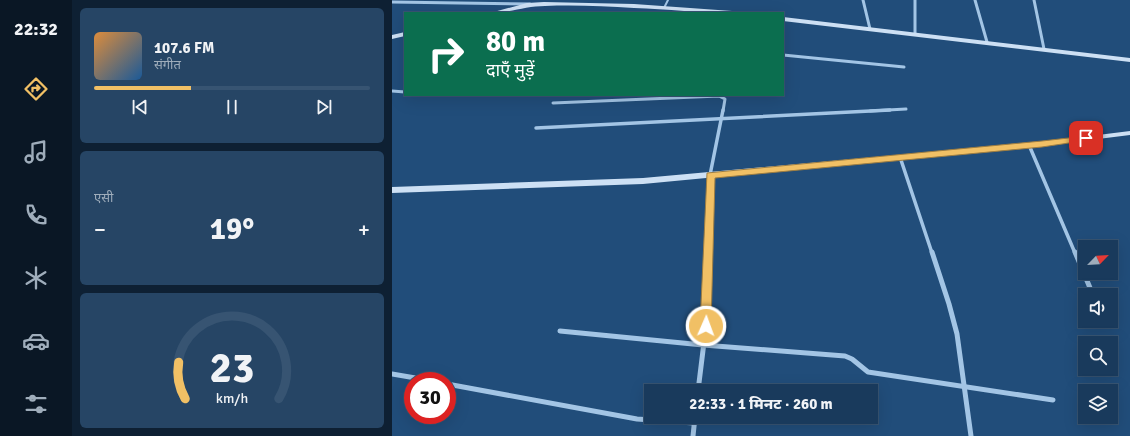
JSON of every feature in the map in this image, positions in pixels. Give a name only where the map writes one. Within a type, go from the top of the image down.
[{"type":"street","points":[[514,3],[517,0]]},
{"type":"street","points":[[863,0],[870,28]]},
{"type":"street","points":[[915,0],[915,34]]},
{"type":"street","points":[[975,0],[987,42]]},
{"type":"street","points":[[1034,0],[1044,49]]},
{"type":"street","points":[[392,2],[535,4],[563,2],[704,12]]},
{"type":"street","points":[[498,12],[535,4]]},
{"type":"street","points":[[784,19],[870,28],[1130,60]]},
{"type":"street","points":[[392,36],[404,34]]},
{"type":"street","points":[[784,55],[811,56],[868,64],[904,67]]},
{"type":"street","points":[[392,92],[404,92]]},
{"type":"street","points":[[553,103],[723,97],[725,101],[710,175],[706,326],[699,384]]},
{"type":"street","points":[[536,128],[906,109]]},
{"type":"street","points":[[392,190],[643,181],[1029,145],[1130,132]]},
{"type":"street","points":[[1029,145],[1090,288]]},
{"type":"street","points":[[900,157],[949,304],[957,334],[971,436]]},
{"type":"street","points":[[560,331],[703,345],[845,356],[855,360],[864,370],[868,372],[1053,400]]},
{"type":"street","points":[[392,374],[404,376]]},
{"type":"street","points":[[456,386],[644,419]]},
{"type":"street","points":[[693,436],[694,424]]},
{"type":"lane","points":[[664,8],[668,0]]},
{"type":"route","points":[[706,326],[710,175],[1042,144],[1086,138]]}]
